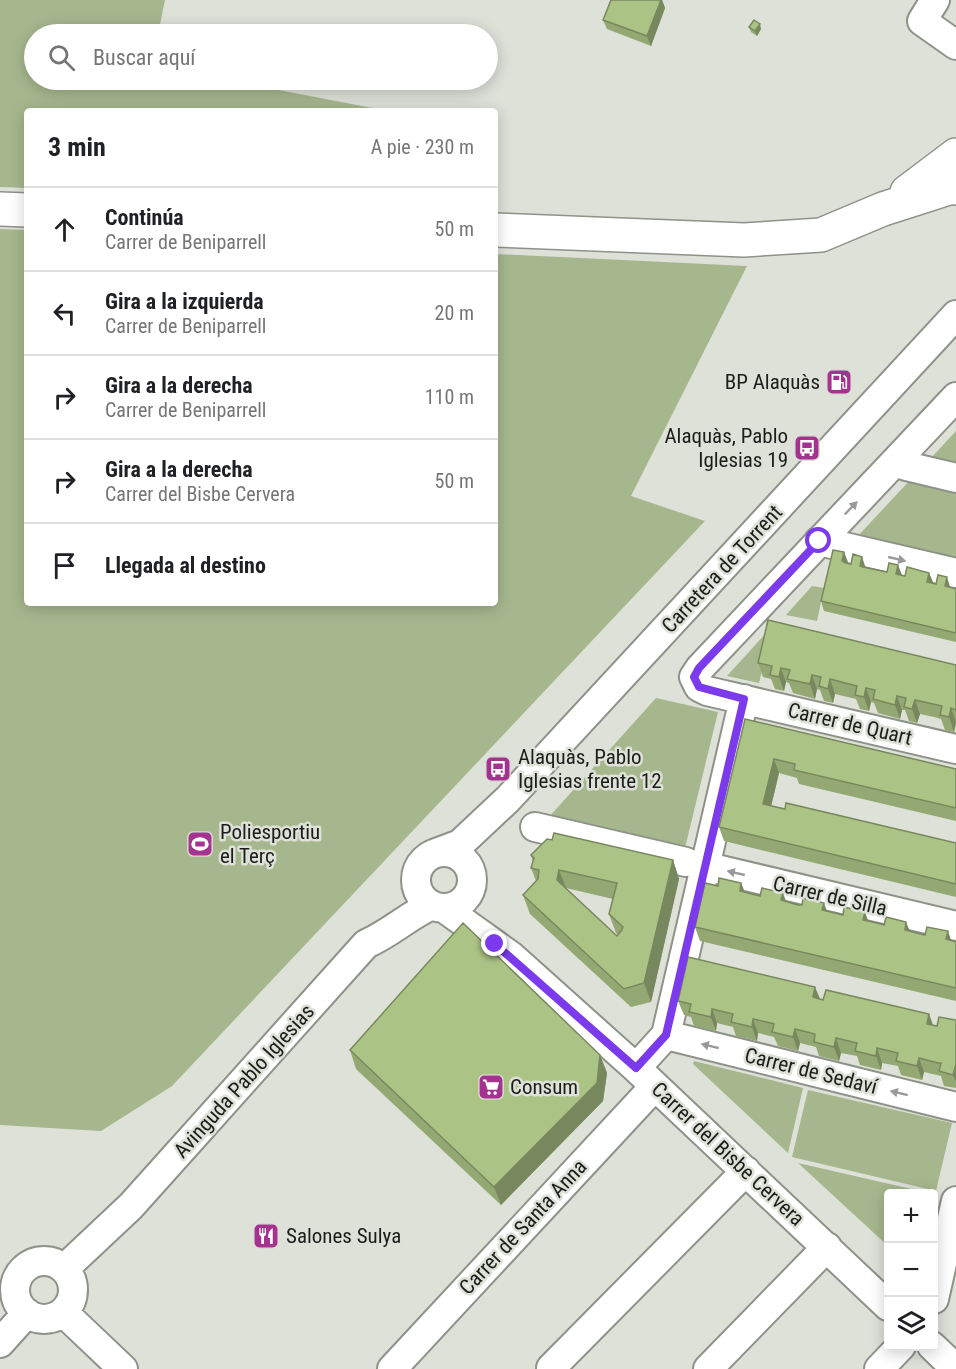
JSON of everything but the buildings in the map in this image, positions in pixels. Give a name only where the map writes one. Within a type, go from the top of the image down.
[{"type":"main road","points":[[883,209],[956,155]]},
{"type":"main road","points":[[498,230],[744,240],[821,235],[883,209],[952,187],[956,188]]},
{"type":"main road","points":[[0,209],[24,210]]},
{"type":"street","points":[[935,0],[921,21],[956,45]]},
{"type":"street","name":"Carretera de Torrent","points":[[426,862],[460,844],[484,818],[508,799],[956,315]]},
{"type":"street","points":[[819,541],[956,397]]},
{"type":"street","points":[[898,460],[906,466],[956,478]]},
{"type":"street","points":[[819,541],[956,573]]},
{"type":"street","name":"Carrer de Quart","points":[[819,541],[696,673],[694,682],[699,687],[744,699],[956,748]]},
{"type":"street","points":[[666,1035],[675,995],[695,864],[744,699]]},
{"type":"street","name":"Carretera de Torrent","points":[[467,862],[471,840],[484,818]]},
{"type":"street","name":"Carrer de Silla","points":[[535,827],[956,926]]},
{"type":"street","points":[[453,853],[467,862],[473,879],[448,903],[420,897],[416,880],[426,862],[453,853]]},
{"type":"street","points":[[366,944],[389,922],[406,899],[426,862]]},
{"type":"street","name":"Avinguda Pablo Iglesias","points":[[64,1269],[131,1206],[366,944],[396,929],[409,915],[448,903]]},
{"type":"street","name":"Carrer del Bisbe Cervera","points":[[448,903],[646,1077],[884,1302]]},
{"type":"street","name":"Carrer de Santa Anna","points":[[392,1369],[646,1077],[666,1035]]},
{"type":"street","name":"Carrer de Sedaví","points":[[666,1035],[956,1107]]},
{"type":"street","points":[[551,1368],[746,1171]]},
{"type":"street","points":[[943,1287],[956,1201]]},
{"type":"street","points":[[708,1369],[827,1247]]},
{"type":"street","points":[[35,1262],[51,1262],[64,1269],[71,1280],[73,1291],[70,1303],[63,1312],[45,1319],[27,1313],[16,1296],[15,1286],[22,1271],[35,1262]]},
{"type":"street","points":[[63,1312],[123,1369]]},
{"type":"street","points":[[0,1343],[27,1313]]},
{"type":"street","points":[[879,1369],[897,1351]]},
{"type":"street","points":[[936,1351],[956,1369]]},
{"type":"green space","points":[[0,0],[165,0],[160,24],[24,24],[24,90],[278,90],[372,108],[24,108],[24,188],[0,187]]},
{"type":"green space","name":"Poliesportiu el Terç","points":[[0,229],[24,230],[24,606],[498,606],[498,254],[747,266],[631,496],[705,521],[172,1086],[101,1131],[0,1125]]},
{"type":"green space","points":[[956,431],[956,463],[932,457]]},
{"type":"green space","points":[[912,478],[956,489],[956,561],[856,538]]},
{"type":"green space","points":[[812,586],[824,588],[817,621],[786,615]]},
{"type":"green space","points":[[766,633],[771,634],[759,683],[727,676]]},
{"type":"green space","points":[[656,698],[718,712],[685,848],[549,817]]},
{"type":"green space","points":[[694,1061],[803,1088],[788,1153],[693,1064]]},
{"type":"green space","points":[[808,1090],[952,1123],[936,1189],[928,1189],[792,1157]]},
{"type":"green space","points":[[798,1163],[912,1189],[884,1189],[884,1242]]},
{"type":"place","name":"BP Alaquàs","points":[[839,382]]},
{"type":"place","name":"Alaquàs, Pablo Iglesias 19","points":[[807,448]]},
{"type":"place","name":"Alaquàs, Pablo Iglesias frente 12","points":[[498,769]]},
{"type":"place","name":"Poliesportiu el Terç","points":[[200,844]]},
{"type":"place","name":"Consum","points":[[491,1087]]},
{"type":"place","name":"Salones Sulya","points":[[266,1236]]},
{"type":"route","points":[[495,944],[636,1068],[660,1045],[666,1035],[744,699],[707,691],[694,682],[694,677],[699,668],[819,541]]}]
